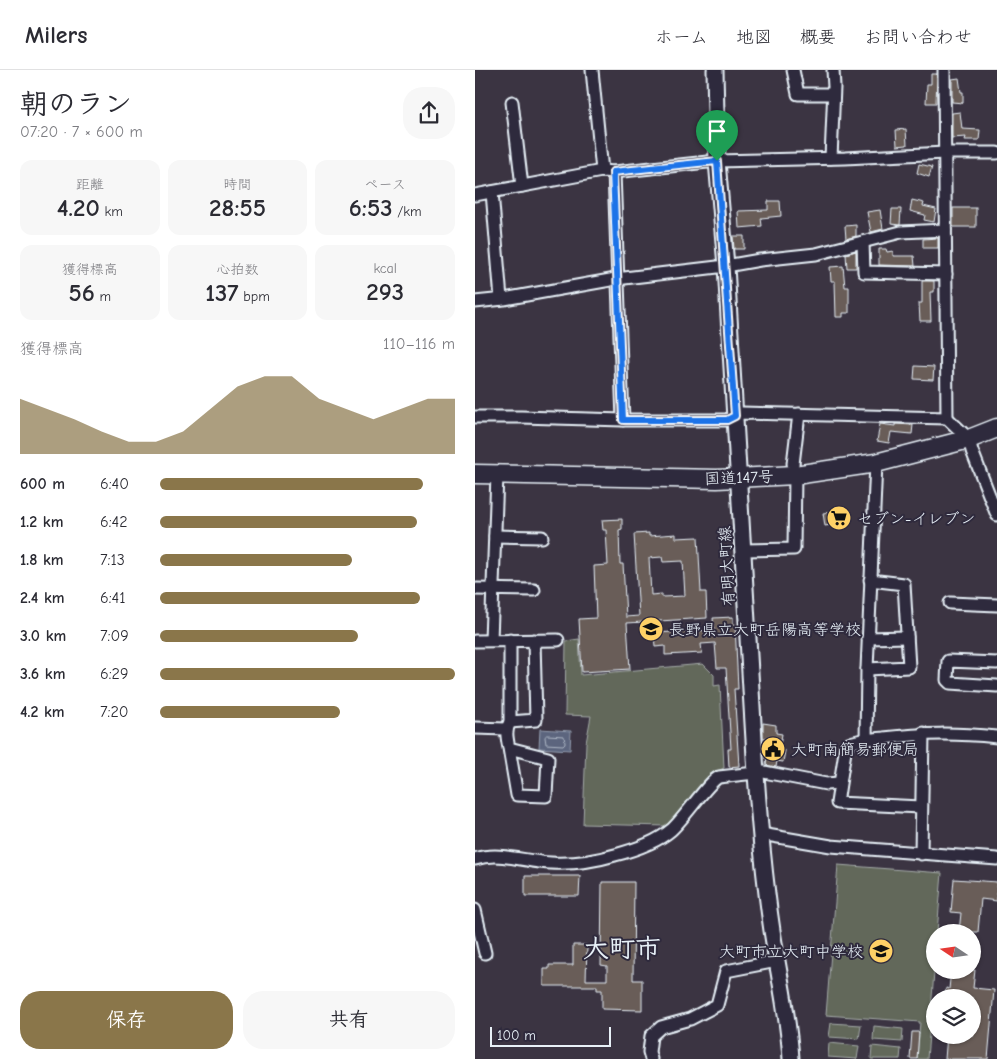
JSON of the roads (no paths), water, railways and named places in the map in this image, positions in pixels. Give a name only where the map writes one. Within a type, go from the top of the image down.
[{"type":"highway","name":"国道147号","points":[[475,474],[738,473],[876,463],[965,435],[997,418]]},
{"type":"highway","name":"国道147号","points":[[794,469],[997,428]]},
{"type":"highway","name":"国道147号","points":[[475,464],[738,473]]},
{"type":"main road","name":"有明大町線","points":[[715,70],[717,161],[726,266],[756,774],[761,834],[791,1059]]},
{"type":"street","points":[[592,70],[608,172],[621,352],[623,420]]},
{"type":"street","points":[[793,70],[797,94],[833,94]]},
{"type":"street","points":[[831,158],[833,70]]},
{"type":"street","points":[[944,70],[947,418]]},
{"type":"street","points":[[512,102],[522,186]]},
{"type":"street","points":[[475,195],[608,172],[717,161],[997,153]]},
{"type":"street","points":[[492,192],[501,299]]},
{"type":"street","points":[[475,302],[616,279],[816,254],[901,232],[945,230]]},
{"type":"street","points":[[863,242],[864,272],[946,274]]},
{"type":"street","points":[[475,417],[727,420],[742,413],[947,418],[965,435],[997,515]]},
{"type":"street","points":[[743,550],[794,549],[794,469],[799,414]]},
{"type":"street","points":[[866,740],[870,580],[876,463]]},
{"type":"street","points":[[491,640],[497,475]]},
{"type":"street","points":[[495,536],[542,537]]},
{"type":"street","points":[[867,669],[909,666],[904,584],[870,580]]},
{"type":"street","points":[[475,589],[534,590]]},
{"type":"street","points":[[950,603],[997,605]]},
{"type":"street","points":[[868,638],[907,637]]},
{"type":"street","points":[[509,748],[549,758],[546,796],[517,795],[509,748],[508,726],[510,640]]},
{"type":"street","points":[[475,728],[508,726],[536,720],[534,640]]},
{"type":"street","points":[[475,641],[558,640]]},
{"type":"street","points":[[997,663],[948,661],[947,680],[950,683],[997,686]]},
{"type":"street","points":[[921,807],[837,803],[846,746],[854,742],[866,740],[923,734],[997,733]]},
{"type":"street","points":[[921,854],[923,734]]},
{"type":"street","points":[[475,859],[481,857],[512,856],[550,863],[571,863],[615,855],[651,843],[670,831],[692,807],[713,779],[719,777],[764,772],[826,784],[839,783]]},
{"type":"street","points":[[761,834],[831,846],[997,859]]},
{"type":"street","points":[[475,910],[485,952]]},
{"type":"street","points":[[651,1059],[649,1052],[651,1036],[661,1026],[690,1019],[717,1005],[727,971],[777,960]]},
{"type":"water","points":[[540,729],[571,731],[570,750],[539,748]]},
{"type":"place","name":"セブン-イレブン","points":[[839,518]]},
{"type":"place","name":"長野県立大町岳陽高等学校","points":[[651,629]]},
{"type":"place","name":"大町南簡易郵便局","points":[[773,749]]},
{"type":"place","name":"大町市立大町中学校","points":[[881,951]]},
{"type":"district","name":"大町市","points":[[622,948]]}]
